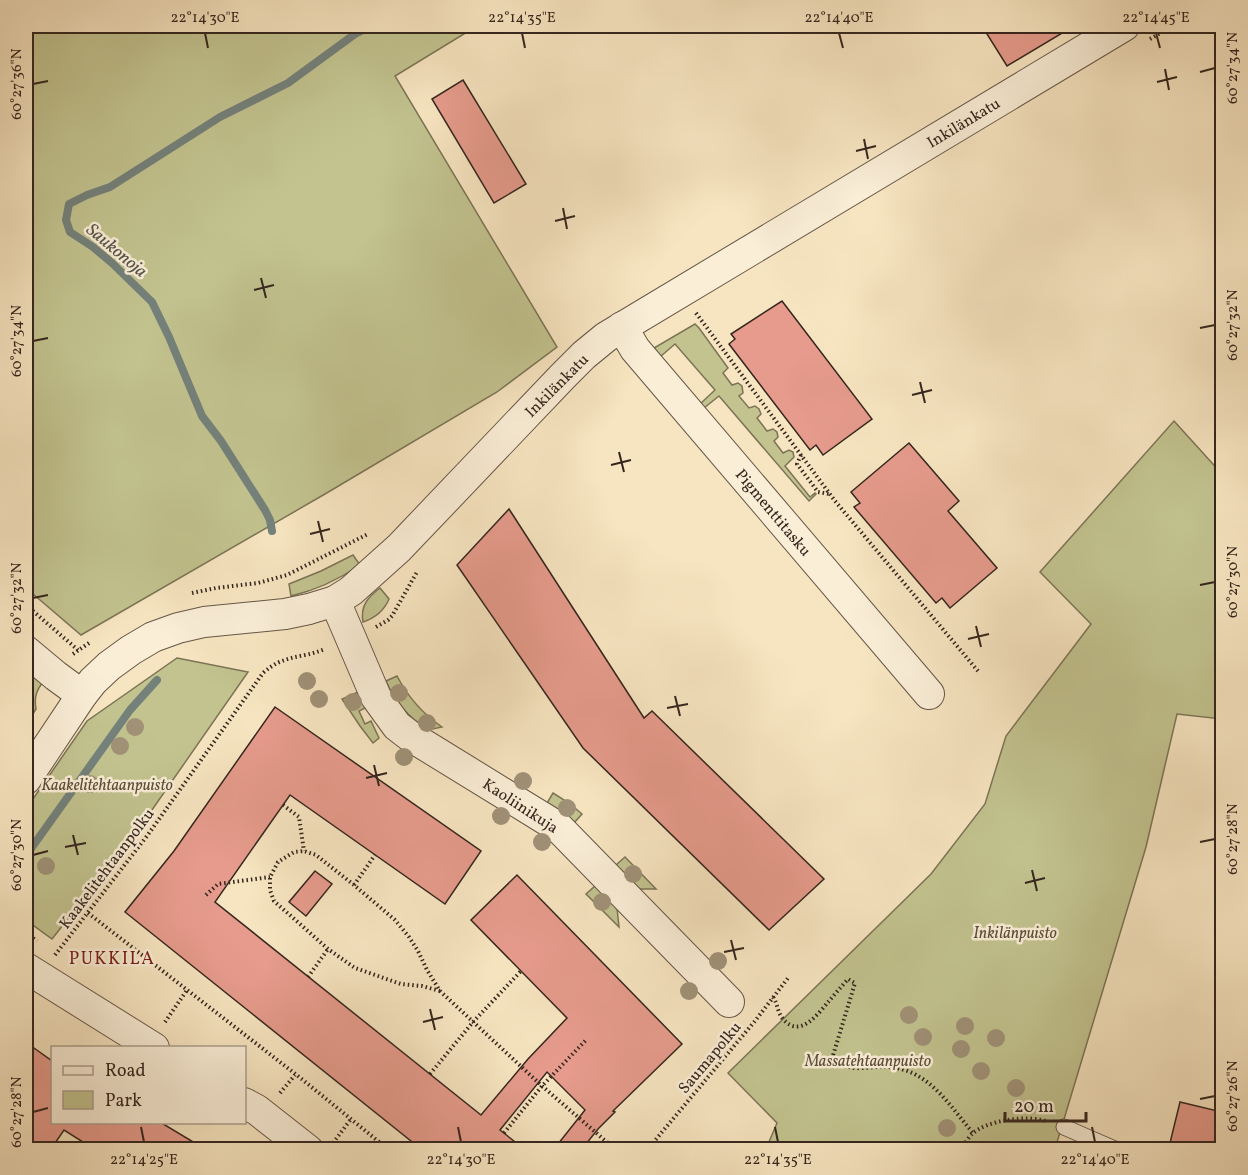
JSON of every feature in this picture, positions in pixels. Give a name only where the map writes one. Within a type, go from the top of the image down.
[{"type":"street","name":"Inkilänkatu","points":[[30,772],[93,681],[131,650],[153,637],[178,628],[204,622],[285,614],[335,601],[366,578],[399,548],[584,355],[606,337],[1133,35]]},
{"type":"street","name":"Pigmenttitasku","points":[[622,327],[635,349],[929,694]]},
{"type":"street","name":"Kaoliinikuja","points":[[335,601],[376,697],[397,726],[558,827],[729,1002]]},
{"type":"street","points":[[26,651],[82,695]]},
{"type":"street","points":[[33,973],[150,1046]]},
{"type":"street","points":[[246,1104],[308,1149]]},
{"type":"lane","points":[[1064,1126],[1116,1149]]},
{"type":"path","points":[[1133,35],[1173,26]]},
{"type":"path","points":[[696,313],[830,494],[978,671]]},
{"type":"path","points":[[801,455],[797,464],[818,492],[830,494]]},
{"type":"path","points":[[188,594],[258,583],[287,575],[370,534]]},
{"type":"path","points":[[374,629],[392,616],[420,567]]},
{"type":"path","points":[[26,605],[78,650]]},
{"type":"path","points":[[56,676],[70,657],[95,639]]},
{"type":"path","name":"Kaakelitehtaanpolku","points":[[33,973],[56,954],[88,913],[147,836],[263,673],[285,659],[317,653],[333,646]]},
{"type":"path","points":[[283,805],[299,817],[304,851]]},
{"type":"path","points":[[440,991],[401,984],[355,968],[328,949],[274,901],[270,891],[270,877],[278,862],[294,852],[304,851],[315,855],[354,885],[395,920],[409,937],[440,991],[542,1086],[616,1149]]},
{"type":"path","points":[[354,885],[375,855]]},
{"type":"path","points":[[206,896],[218,884],[270,877]]},
{"type":"path","points":[[88,913],[389,1149]]},
{"type":"path","points":[[308,977],[328,949]]},
{"type":"path","points":[[430,1074],[473,1022],[521,971]]},
{"type":"path","name":"Saumapolku","points":[[647,1149],[788,978]]},
{"type":"path","points":[[773,997],[778,1005],[779,1014],[789,1024],[795,1026],[808,1023],[848,979],[855,983],[831,1062],[851,1068],[889,1066],[919,1076],[935,1087],[973,1133]]},
{"type":"path","points":[[153,1046],[187,990]]},
{"type":"path","points":[[504,1133],[542,1086],[587,1039]]},
{"type":"path","points":[[961,1149],[973,1133],[994,1123],[1025,1118],[1064,1126]]},
{"type":"path","points":[[328,1149],[351,1119]]},
{"type":"green space","points":[[26,26],[477,26],[395,76],[557,347],[497,392],[81,635],[26,588]]},
{"type":"green space","points":[[695,324],[728,368],[723,373],[732,385],[738,383],[742,386],[743,393],[739,396],[749,408],[755,406],[759,409],[761,414],[757,418],[767,431],[773,429],[777,432],[778,437],[774,441],[783,453],[789,450],[793,452],[794,457],[785,466],[810,497],[816,494],[809,501],[719,396],[704,408],[700,404],[715,390],[675,344],[660,357],[654,348]]},
{"type":"green space","name":"Inkilänpuisto","points":[[1174,421],[1222,474],[1222,719],[1177,714],[1146,847],[1055,1149],[766,1149],[777,1123],[728,1073],[931,874],[985,804],[1006,736],[1091,624],[1040,572]]},
{"type":"green space","points":[[353,555],[360,565],[327,584],[291,596],[289,584]]},
{"type":"green space","points":[[380,588],[389,599],[385,607],[363,622],[362,616],[366,602]]},
{"type":"green space","name":"Kaakelitehtaanpuisto","points":[[177,658],[248,672],[138,830],[52,939],[26,920],[26,809],[87,721]]},
{"type":"green space","points":[[26,667],[43,682],[36,695],[36,709],[26,725]]},
{"type":"green space","points":[[397,676],[416,704],[442,727],[428,730],[403,709],[386,681]]},
{"type":"green space","points":[[358,692],[365,708],[359,711],[365,724],[371,721],[379,738],[373,743],[342,699]]},
{"type":"green space","points":[[553,793],[582,814],[574,823],[547,803]]},
{"type":"green space","points":[[625,857],[656,889],[639,889],[616,865]]},
{"type":"green space","points":[[595,886],[617,908],[619,927],[586,894]]},
{"type":"building","points":[[982,26],[1074,26],[1007,66]]},
{"type":"building","points":[[463,80],[526,184],[494,203],[432,99]]},
{"type":"building","points":[[782,301],[872,419],[823,455],[816,445],[810,450],[729,344],[735,339],[731,334]]},
{"type":"building","points":[[909,443],[959,501],[948,511],[997,568],[950,608],[942,598],[936,603],[854,507],[860,503],[851,492]]},
{"type":"building","points":[[509,509],[644,718],[652,711],[824,879],[769,930],[583,748],[457,565]]},
{"type":"building","points":[[275,707],[481,851],[445,904],[290,795],[215,902],[481,1115],[528,1059],[567,1018],[471,920],[517,875],[682,1044],[613,1111],[615,1112],[582,1149],[554,1149],[585,1110],[547,1072],[500,1130],[524,1149],[421,1149],[125,912],[174,851]]},
{"type":"building","points":[[315,871],[332,884],[306,916],[289,902]]},
{"type":"building","points":[[34,1048],[51,1060],[51,1124],[163,1124],[205,1149],[94,1149],[64,1130],[51,1149],[26,1149],[26,1061]]},
{"type":"building","points":[[1180,1102],[1222,1112],[1222,1149],[1198,1149],[1170,1143]]},
{"type":"waterway","name":"Saukonoja","points":[[272,531],[265,510],[221,441],[202,416],[152,302],[112,263],[70,232],[66,220],[69,204],[110,187],[220,117],[288,83],[355,34],[371,26]]},
{"type":"waterway","name":"Saukonoja","points":[[26,871],[30,850],[130,710],[157,680]]},
{"type":"district","name":"PUKKILA","points":[[112,958]]},
{"type":"park label","name":"Massatehtaanpuisto","points":[[868,1060]]}]
